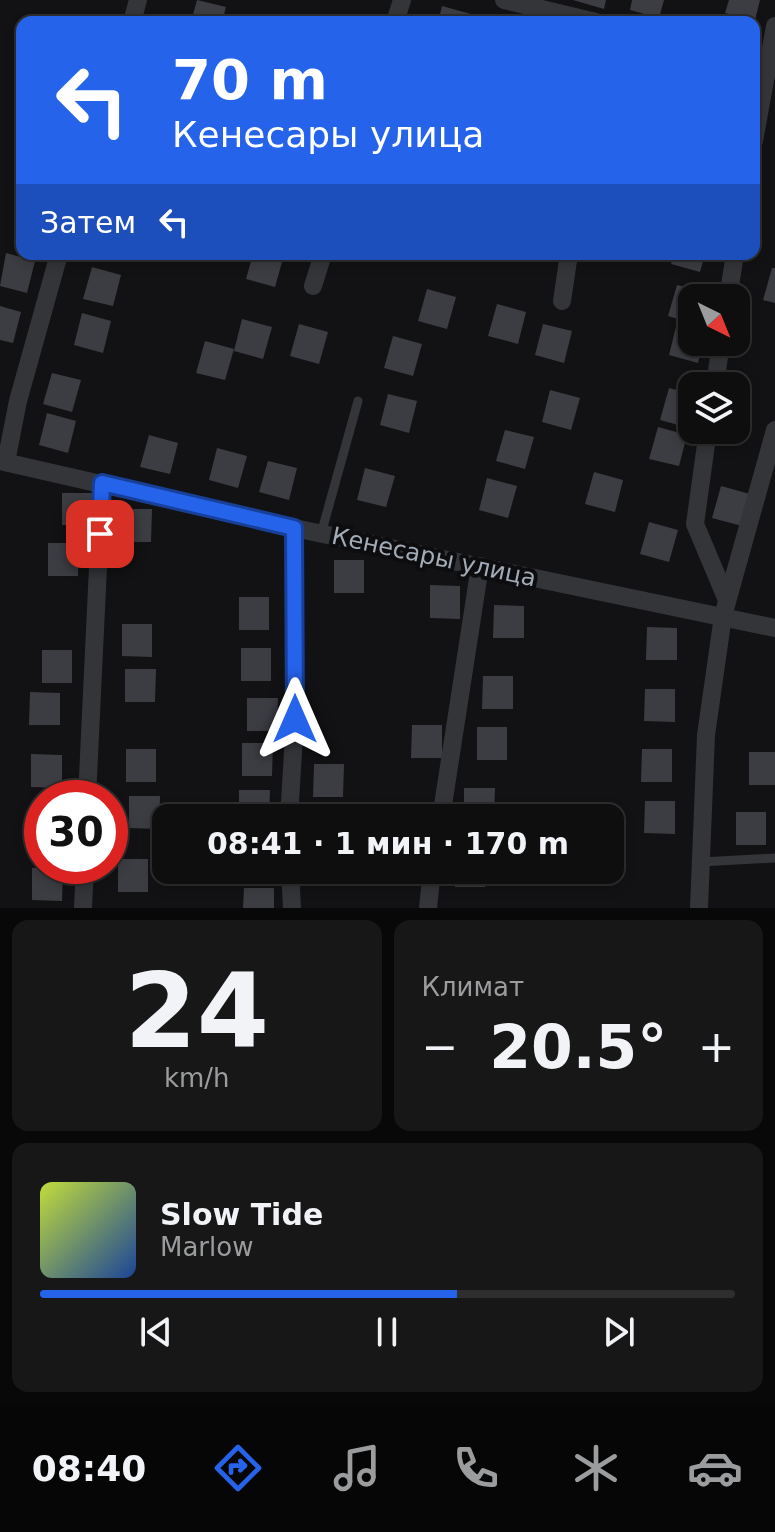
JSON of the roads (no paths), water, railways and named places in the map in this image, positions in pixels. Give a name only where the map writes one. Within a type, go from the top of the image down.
[{"type":"street","points":[[504,0],[571,16]]},
{"type":"street","points":[[760,102],[775,26]]},
{"type":"street","points":[[3,462],[57,260]]},
{"type":"street","points":[[313,286],[321,260]]},
{"type":"street","points":[[562,301],[568,260]]},
{"type":"street","points":[[730,284],[734,260]]},
{"type":"street","points":[[699,908],[706,735],[725,608],[767,486],[775,430]]},
{"type":"street","points":[[706,444],[695,524],[725,608]]},
{"type":"street","name":"Кенесары улица","points":[[3,462],[321,534],[480,566],[725,608],[775,628]]},
{"type":"street","points":[[88,780],[102,483]]},
{"type":"street","points":[[290,804],[295,719],[294,528]]},
{"type":"street","points":[[443,804],[480,566]]},
{"type":"street","points":[[83,908],[84,884]]},
{"type":"street","points":[[291,884],[292,908]]},
{"type":"street","points":[[428,908],[431,884]]},
{"type":"lane","points":[[321,534],[358,401]]},
{"type":"lane","points":[[701,862],[775,858]]}]
